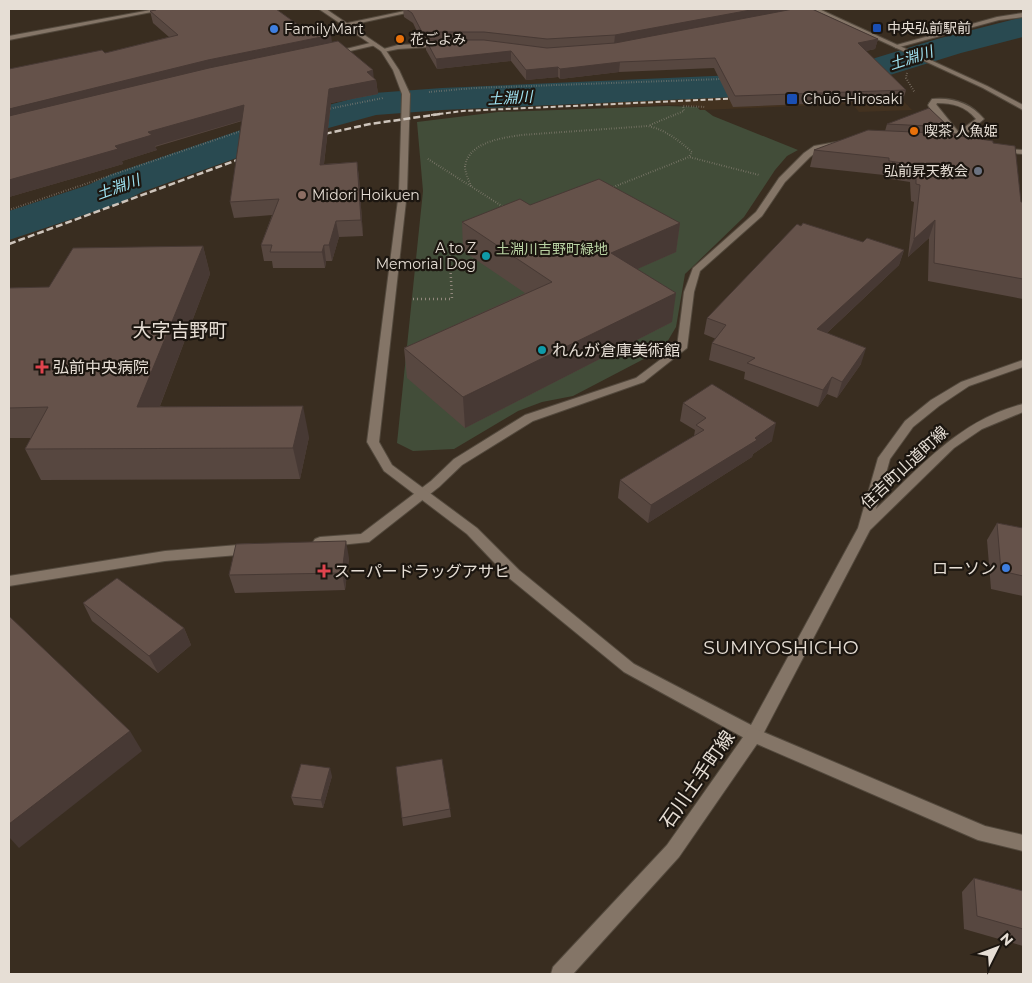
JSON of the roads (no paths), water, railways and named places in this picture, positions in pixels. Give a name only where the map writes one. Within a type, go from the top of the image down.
[{"type":"street","points":[[9,38],[164,9]]},
{"type":"street","points":[[322,9],[383,50],[396,70],[406,96],[403,192],[373,442],[388,468],[472,531],[514,574],[629,668],[754,735]]},
{"type":"street","points":[[346,24],[422,9]]},
{"type":"street","points":[[818,10],[1023,108]]},
{"type":"street","points":[[900,48],[999,18],[1023,15]]},
{"type":"street","points":[[327,54],[374,44]]},
{"type":"street","points":[[383,50],[398,47],[454,45]]},
{"type":"street","points":[[948,146],[972,148],[958,136],[932,105],[935,101],[958,102],[976,112],[980,119],[978,122],[958,136]]},
{"type":"street","points":[[307,544],[364,539],[435,484],[458,462],[529,418],[640,380],[682,348],[689,292],[696,270],[759,214],[782,180],[807,155],[818,148],[849,142]]},
{"type":"street","points":[[986,149],[1023,152]]},
{"type":"street","name":"住吉町山道町線","points":[[754,735],[864,528],[884,458],[909,424],[935,403],[965,384],[1023,363]]},
{"type":"street","name":"住吉町山道町線","points":[[864,528],[950,444],[978,426],[1023,408]]},
{"type":"street","points":[[9,581],[165,556],[260,548]]},
{"type":"street","name":"石川土手町線","points":[[560,974],[673,852],[754,735],[984,834],[1023,843]]},
{"type":"waterway","name":"土淵川","points":[[9,226],[104,194],[127,183],[278,130],[374,104],[442,99],[782,84],[877,69],[949,46],[1023,27]]},
{"type":"railway","points":[[431,115],[463,111],[743,98]]},
{"type":"railway","points":[[315,136],[370,124],[440,114]]},
{"type":"railway","points":[[9,244],[248,156]]},
{"type":"place","name":"中央弘前駅前","points":[[877,28]]},
{"type":"place","name":"FamilyMart","points":[[274,29]]},
{"type":"place","name":"花ごよみ","points":[[400,39]]},
{"type":"place","name":"Chūō-Hirosaki","points":[[792,99]]},
{"type":"place","name":"喫茶 人魚姫","points":[[914,131]]},
{"type":"place","name":"弘前昇天教会","points":[[978,171]]},
{"type":"place","name":"Midori Hoikuen","points":[[302,195]]},
{"type":"place","name":"A to Z Memorial Dog","points":[[486,256]]},
{"type":"place","name":"れんが倉庫美術館","points":[[542,350]]},
{"type":"place","name":"弘前中央病院","points":[[42,367]]},
{"type":"place","name":"ローソン","points":[[1006,568]]},
{"type":"place","name":"スーパードラッグアサヒ","points":[[324,571]]},
{"type":"district","name":"大字吉野町","points":[[180,330]]},
{"type":"district","name":"SUMIYOSHICHO","points":[[781,647]]},
{"type":"park label","name":"土淵川吉野町緑地","points":[[552,249]]}]
